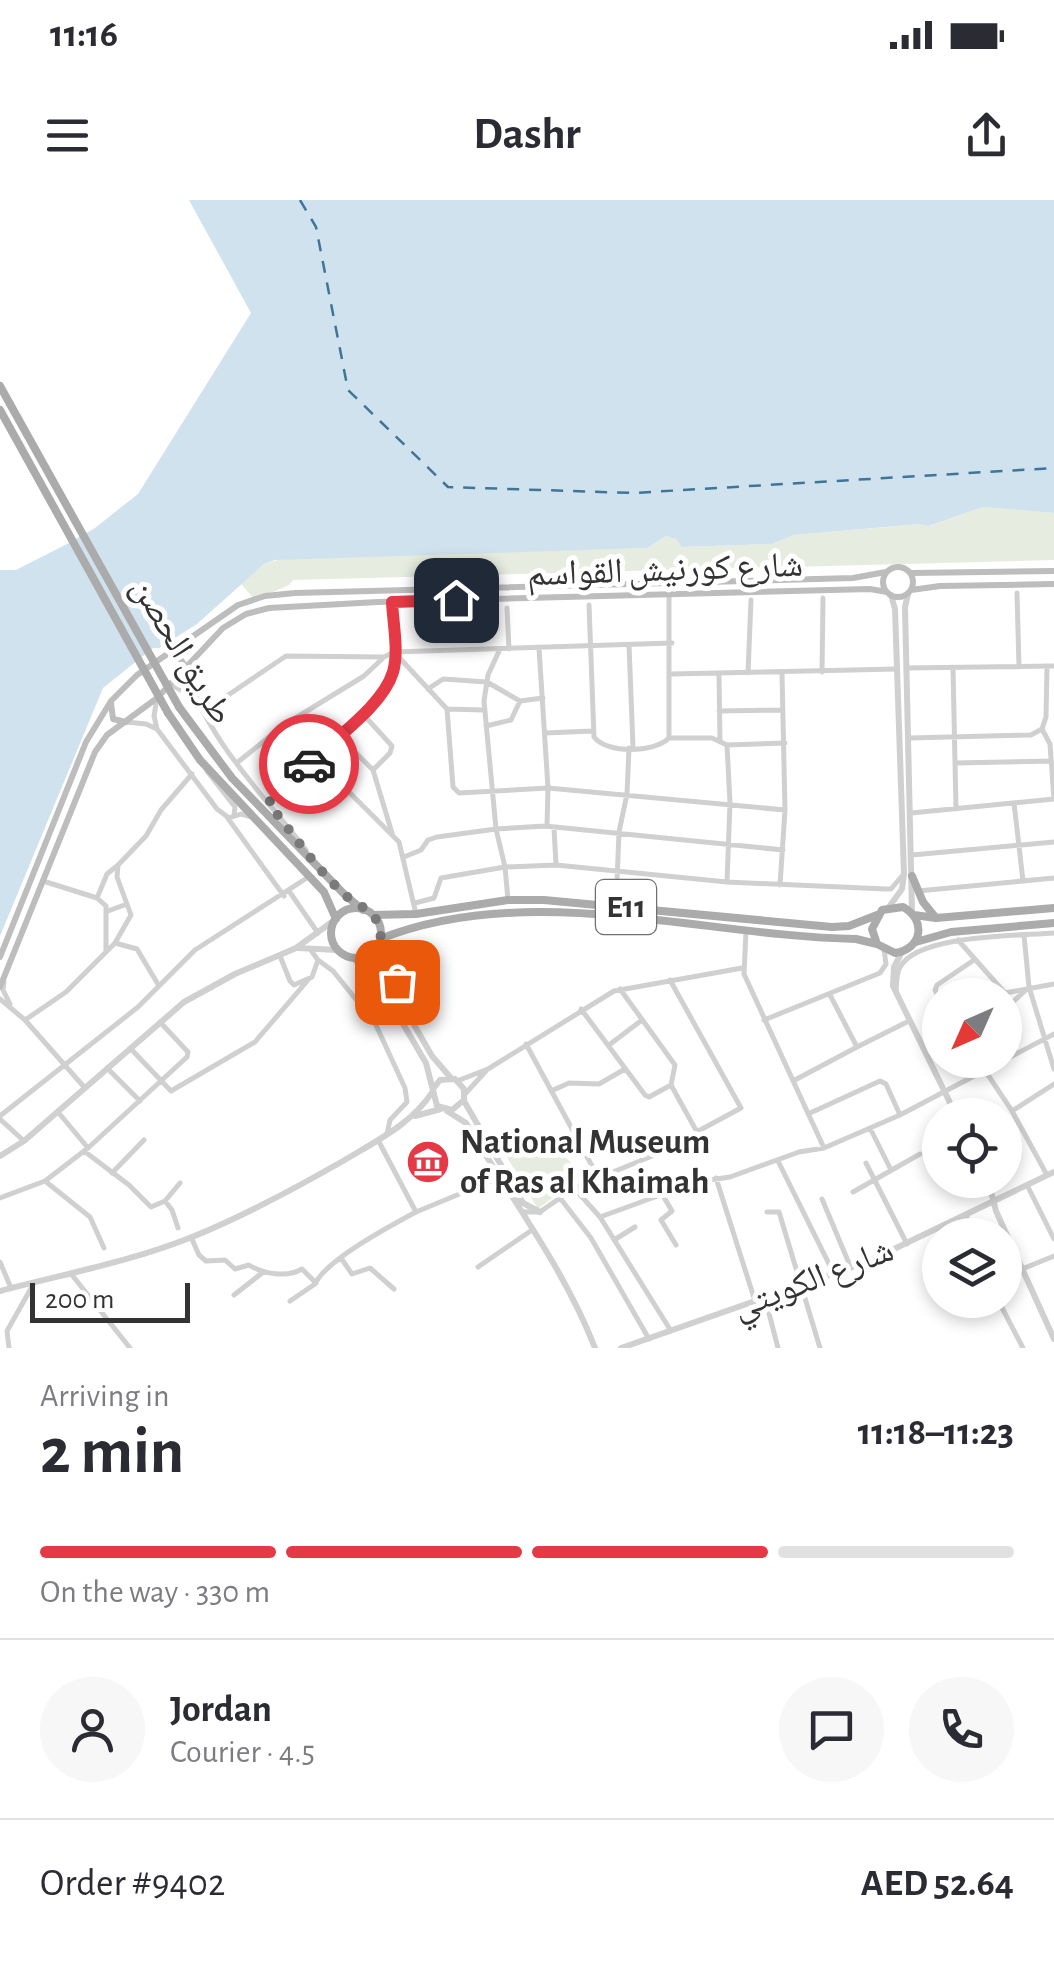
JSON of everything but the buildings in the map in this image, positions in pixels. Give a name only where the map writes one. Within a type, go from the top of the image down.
[{"type":"main road","name":"طريق الحصن","points":[[0,386],[179,707],[232,778],[363,910]]},
{"type":"main road","name":"طريق الحصن","points":[[0,410],[168,712],[200,760],[310,876],[332,905],[336,918]]},
{"type":"main road","points":[[1054,571],[912,574],[900,566],[886,572],[883,582],[889,593],[940,586],[1054,584]]},
{"type":"main road","name":"شارع كورنيش القواسم","points":[[0,957],[86,742],[111,701],[138,676],[238,605],[265,596],[853,578],[886,572]]},
{"type":"main road","points":[[910,592],[912,574]]},
{"type":"main road","name":"شارع كورنيش القواسم","points":[[2,983],[95,752],[107,735],[158,698],[223,628],[246,614],[269,608],[392,602],[870,589],[889,593]]},
{"type":"main road","points":[[360,611],[367,603]]},
{"type":"main road","points":[[168,654],[180,657],[185,666]]},
{"type":"main road","points":[[111,701],[110,716],[116,722],[126,722]]},
{"type":"main road","points":[[179,707],[250,792],[255,796],[262,794]]},
{"type":"main road","points":[[908,875],[936,918]]},
{"type":"main road","name":"E11","points":[[372,915],[416,914],[508,900],[832,927],[849,926],[877,915]]},
{"type":"main road","points":[[1054,908],[936,918],[913,914],[903,907],[889,907],[877,915],[872,929],[880,946],[902,952],[916,942],[951,932],[981,934],[1054,923]]},
{"type":"main road","points":[[348,910],[363,910],[372,915],[380,926],[380,941],[368,955],[353,958],[338,950],[331,938],[336,918],[348,910]]},
{"type":"main road","name":"E11","points":[[380,941],[397,932],[458,920],[536,911],[856,939],[880,946]]},
{"type":"main road","points":[[913,914],[920,928],[916,942]]},
{"type":"street","points":[[910,592],[905,608],[902,668],[908,875],[913,914]]},
{"type":"street","points":[[889,593],[895,609],[910,738],[912,855],[902,889],[889,907]]},
{"type":"street","points":[[1017,593],[1020,666]]},
{"type":"street","points":[[670,596],[670,738]]},
{"type":"street","points":[[822,672],[823,598]]},
{"type":"street","points":[[748,673],[750,600]]},
{"type":"street","points":[[268,803],[388,684],[394,670],[392,602]]},
{"type":"street","points":[[589,604],[592,731],[598,743],[631,748],[664,743],[670,738],[785,743]]},
{"type":"street","points":[[507,608],[509,649]]},
{"type":"street","points":[[203,712],[286,656],[384,656],[394,652],[672,643]]},
{"type":"street","points":[[616,906],[620,832],[631,748],[629,645]]},
{"type":"street","points":[[538,648],[556,865]]},
{"type":"street","points":[[500,649],[486,682],[484,710],[508,900]]},
{"type":"street","points":[[394,652],[447,710],[454,790],[459,793],[548,788],[785,810]]},
{"type":"street","points":[[238,762],[284,724],[364,676],[384,656]]},
{"type":"street","points":[[185,666],[203,712],[326,875]]},
{"type":"street","points":[[671,674],[1050,666],[1046,718],[1042,729],[1031,736],[910,738]]},
{"type":"street","points":[[953,668],[956,809]]},
{"type":"street","points":[[780,886],[785,810],[782,673]]},
{"type":"street","points":[[719,674],[719,710],[730,804],[727,882]]},
{"type":"street","points":[[428,688],[443,679],[486,682],[520,701],[544,698]]},
{"type":"street","points":[[170,684],[196,699]]},
{"type":"street","points":[[158,698],[154,716],[157,729],[217,809],[230,817],[318,934]]},
{"type":"street","points":[[486,726],[510,720],[520,701]]},
{"type":"street","points":[[447,710],[484,710]]},
{"type":"street","points":[[719,710],[783,710]]},
{"type":"street","points":[[362,713],[392,746],[373,770]]},
{"type":"street","points":[[126,722],[157,729]]},
{"type":"street","points":[[911,813],[1054,799],[1049,741],[1042,729]]},
{"type":"street","points":[[544,734],[592,731]]},
{"type":"street","points":[[339,735],[373,770],[393,836]]},
{"type":"street","points":[[200,760],[234,807],[230,817]]},
{"type":"street","points":[[955,763],[1051,762]]},
{"type":"street","points":[[307,766],[318,766],[336,778],[403,848],[416,914]]},
{"type":"street","points":[[97,898],[108,874],[146,836],[161,810],[192,774]]},
{"type":"street","points":[[1014,803],[1023,881]]},
{"type":"street","points":[[230,817],[245,814],[254,818]]},
{"type":"street","points":[[404,857],[422,850],[428,840],[496,828],[551,826],[782,850]]},
{"type":"street","points":[[912,855],[1054,842]]},
{"type":"street","points":[[26,1020],[66,992],[116,943],[130,918],[117,877],[118,864]]},
{"type":"street","points":[[414,904],[434,898],[442,878],[505,867],[556,865],[780,886],[890,889],[908,875]]},
{"type":"street","points":[[24,1140],[0,1117],[159,986],[195,950],[310,876]]},
{"type":"street","points":[[918,892],[1054,878]]},
{"type":"street","points":[[43,881],[97,898],[108,911],[106,952]]},
{"type":"street","points":[[108,911],[127,904]]},
{"type":"street","points":[[0,1156],[58,1112],[160,1022],[207,988],[296,948],[336,918]]},
{"type":"street","points":[[746,931],[742,968],[824,1148]]},
{"type":"street","points":[[896,994],[897,975],[904,961],[928,948],[981,934],[1054,933]]},
{"type":"street","points":[[1024,935],[1029,987],[1054,1069]]},
{"type":"street","points":[[958,939],[1005,994],[1054,984]]},
{"type":"street","points":[[380,941],[379,959],[387,978],[436,1062],[454,1080],[470,1115],[523,1203],[540,1212]]},
{"type":"street","points":[[116,943],[137,949],[159,986]]},
{"type":"street","points":[[764,1020],[878,974],[886,964],[880,946]]},
{"type":"street","points":[[296,948],[338,950]]},
{"type":"street","points":[[310,948],[370,1015],[405,1088],[407,1102],[390,1120],[392,1134]]},
{"type":"street","points":[[902,952],[891,979],[948,1098]]},
{"type":"street","points":[[280,956],[291,983],[308,980]]},
{"type":"street","points":[[353,958],[379,983],[426,1063],[434,1102],[466,1124],[581,1312],[595,1348]]},
{"type":"street","points":[[131,1049],[171,1091],[254,1042],[315,974],[318,960]]},
{"type":"street","points":[[947,978],[974,960]]},
{"type":"street","points":[[0,1290],[72,1275],[190,1237],[297,1187],[392,1134],[414,1116],[440,1080],[454,1080],[488,1068],[620,989],[742,968]]},
{"type":"street","points":[[387,978],[397,982]]},
{"type":"street","points":[[520,1211],[540,1212],[574,1188],[652,1156],[742,1108],[670,980]]},
{"type":"street","points":[[2,983],[11,1007]]},
{"type":"street","points":[[1022,993],[1029,987]]},
{"type":"street","points":[[620,989],[675,1065],[671,1085],[698,1132]]},
{"type":"street","points":[[830,995],[857,1047]]},
{"type":"street","points":[[0,999],[26,1020],[85,1088]]},
{"type":"street","points":[[0,1008],[11,1007]]},
{"type":"street","points":[[581,1009],[648,1097],[671,1085]]},
{"type":"street","points":[[608,1046],[642,1020]]},
{"type":"street","points":[[0,1198],[45,1180],[86,1149],[188,1055],[160,1022]]},
{"type":"street","points":[[793,1081],[909,1022]]},
{"type":"street","points":[[1022,1052],[1054,1034]]},
{"type":"street","points":[[526,1044],[598,1177]]},
{"type":"street","points":[[107,1068],[140,1101]]},
{"type":"street","points":[[414,1116],[457,1108],[488,1068]]},
{"type":"street","points":[[551,1091],[567,1083],[599,1084],[625,1069]]},
{"type":"street","points":[[600,1217],[798,1152],[824,1148],[974,1078]]},
{"type":"street","points":[[808,1114],[880,1082],[886,1084],[900,1115]]},
{"type":"street","points":[[1022,1104],[1054,1084]]},
{"type":"street","points":[[58,1112],[86,1149],[151,1208],[164,1201],[180,1182]]},
{"type":"street","points":[[1022,1126],[1051,1173]]},
{"type":"street","points":[[870,1128],[891,1170]]},
{"type":"street","points":[[112,1174],[144,1140]]},
{"type":"street","points":[[378,1140],[416,1212]]},
{"type":"street","points":[[853,1192],[920,1154]]},
{"type":"street","points":[[778,1160],[834,1274]]},
{"type":"street","points":[[866,1162],[907,1244]]},
{"type":"street","name":"شارع الكويتي","points":[[959,1218],[1051,1173]]},
{"type":"street","points":[[290,1301],[366,1238],[498,1178]]},
{"type":"street","points":[[716,1178],[755,1301]]},
{"type":"street","points":[[45,1180],[90,1218],[104,1248]]},
{"type":"street","points":[[1027,1185],[1054,1239]]},
{"type":"street","points":[[574,1188],[600,1217],[671,1331]]},
{"type":"street","points":[[662,1194],[672,1212],[660,1220],[676,1245]]},
{"type":"street","points":[[560,1198],[591,1238],[649,1339]]},
{"type":"street","points":[[992,1198],[1000,1218]]},
{"type":"street","points":[[822,1199],[850,1268]]},
{"type":"street","points":[[164,1201],[178,1228]]},
{"type":"street","points":[[767,1212],[779,1212],[820,1348]]},
{"type":"street","points":[[967,1214],[967,1218]]},
{"type":"street","points":[[614,1240],[635,1228]]},
{"type":"street","points":[[478,1267],[532,1230]]},
{"type":"street","points":[[190,1237],[206,1261],[225,1260],[234,1269],[249,1265],[262,1272],[294,1274],[302,1269],[316,1283]]},
{"type":"street","name":"شارع الكويتي","points":[[622,1348],[834,1274],[922,1237]]},
{"type":"street","points":[[1054,1256],[1022,1269],[1054,1339]]},
{"type":"street","points":[[341,1257],[352,1274],[370,1268],[394,1289]]},
{"type":"street","points":[[0,1262],[11,1288]]},
{"type":"street","points":[[234,1294],[262,1272]]},
{"type":"street","points":[[72,1275],[130,1348]]},
{"type":"street","points":[[9,1348],[7,1331],[34,1283]]},
{"type":"street","points":[[764,1298],[778,1348]]},
{"type":"street","points":[[1007,1318],[1021,1347]]},
{"type":"shaded area","points":[[983,507],[1054,513],[1054,560],[293,580],[255,600],[241,584],[264,564],[288,557],[647,548],[666,536],[683,547],[772,544],[794,535],[930,526]]},
{"type":"shaded area","points":[[547,1132],[583,1174],[538,1209],[505,1154]]},
{"type":"water","points":[[189,200],[1054,200],[1054,513],[983,507],[929,526],[794,535],[772,544],[682,547],[676,539],[666,536],[647,548],[275,560],[264,564],[197,624],[153,648],[103,688],[0,936],[0,570],[16,570],[65,545],[95,528],[138,494],[251,313]]},
{"type":"ferry route","points":[[300,200],[316,227],[348,390],[448,487],[633,493],[1054,468]]},
{"type":"way so far","points":[[309,764],[268,803],[326,875],[377,920],[381,932],[379,959],[387,978],[397,982]]},
{"type":"place","name":"National Museum of Ras al Khaimah","points":[[428,1162]]},
{"type":"route","points":[[309,764],[388,684],[394,670],[392,602],[456,600]]}]
